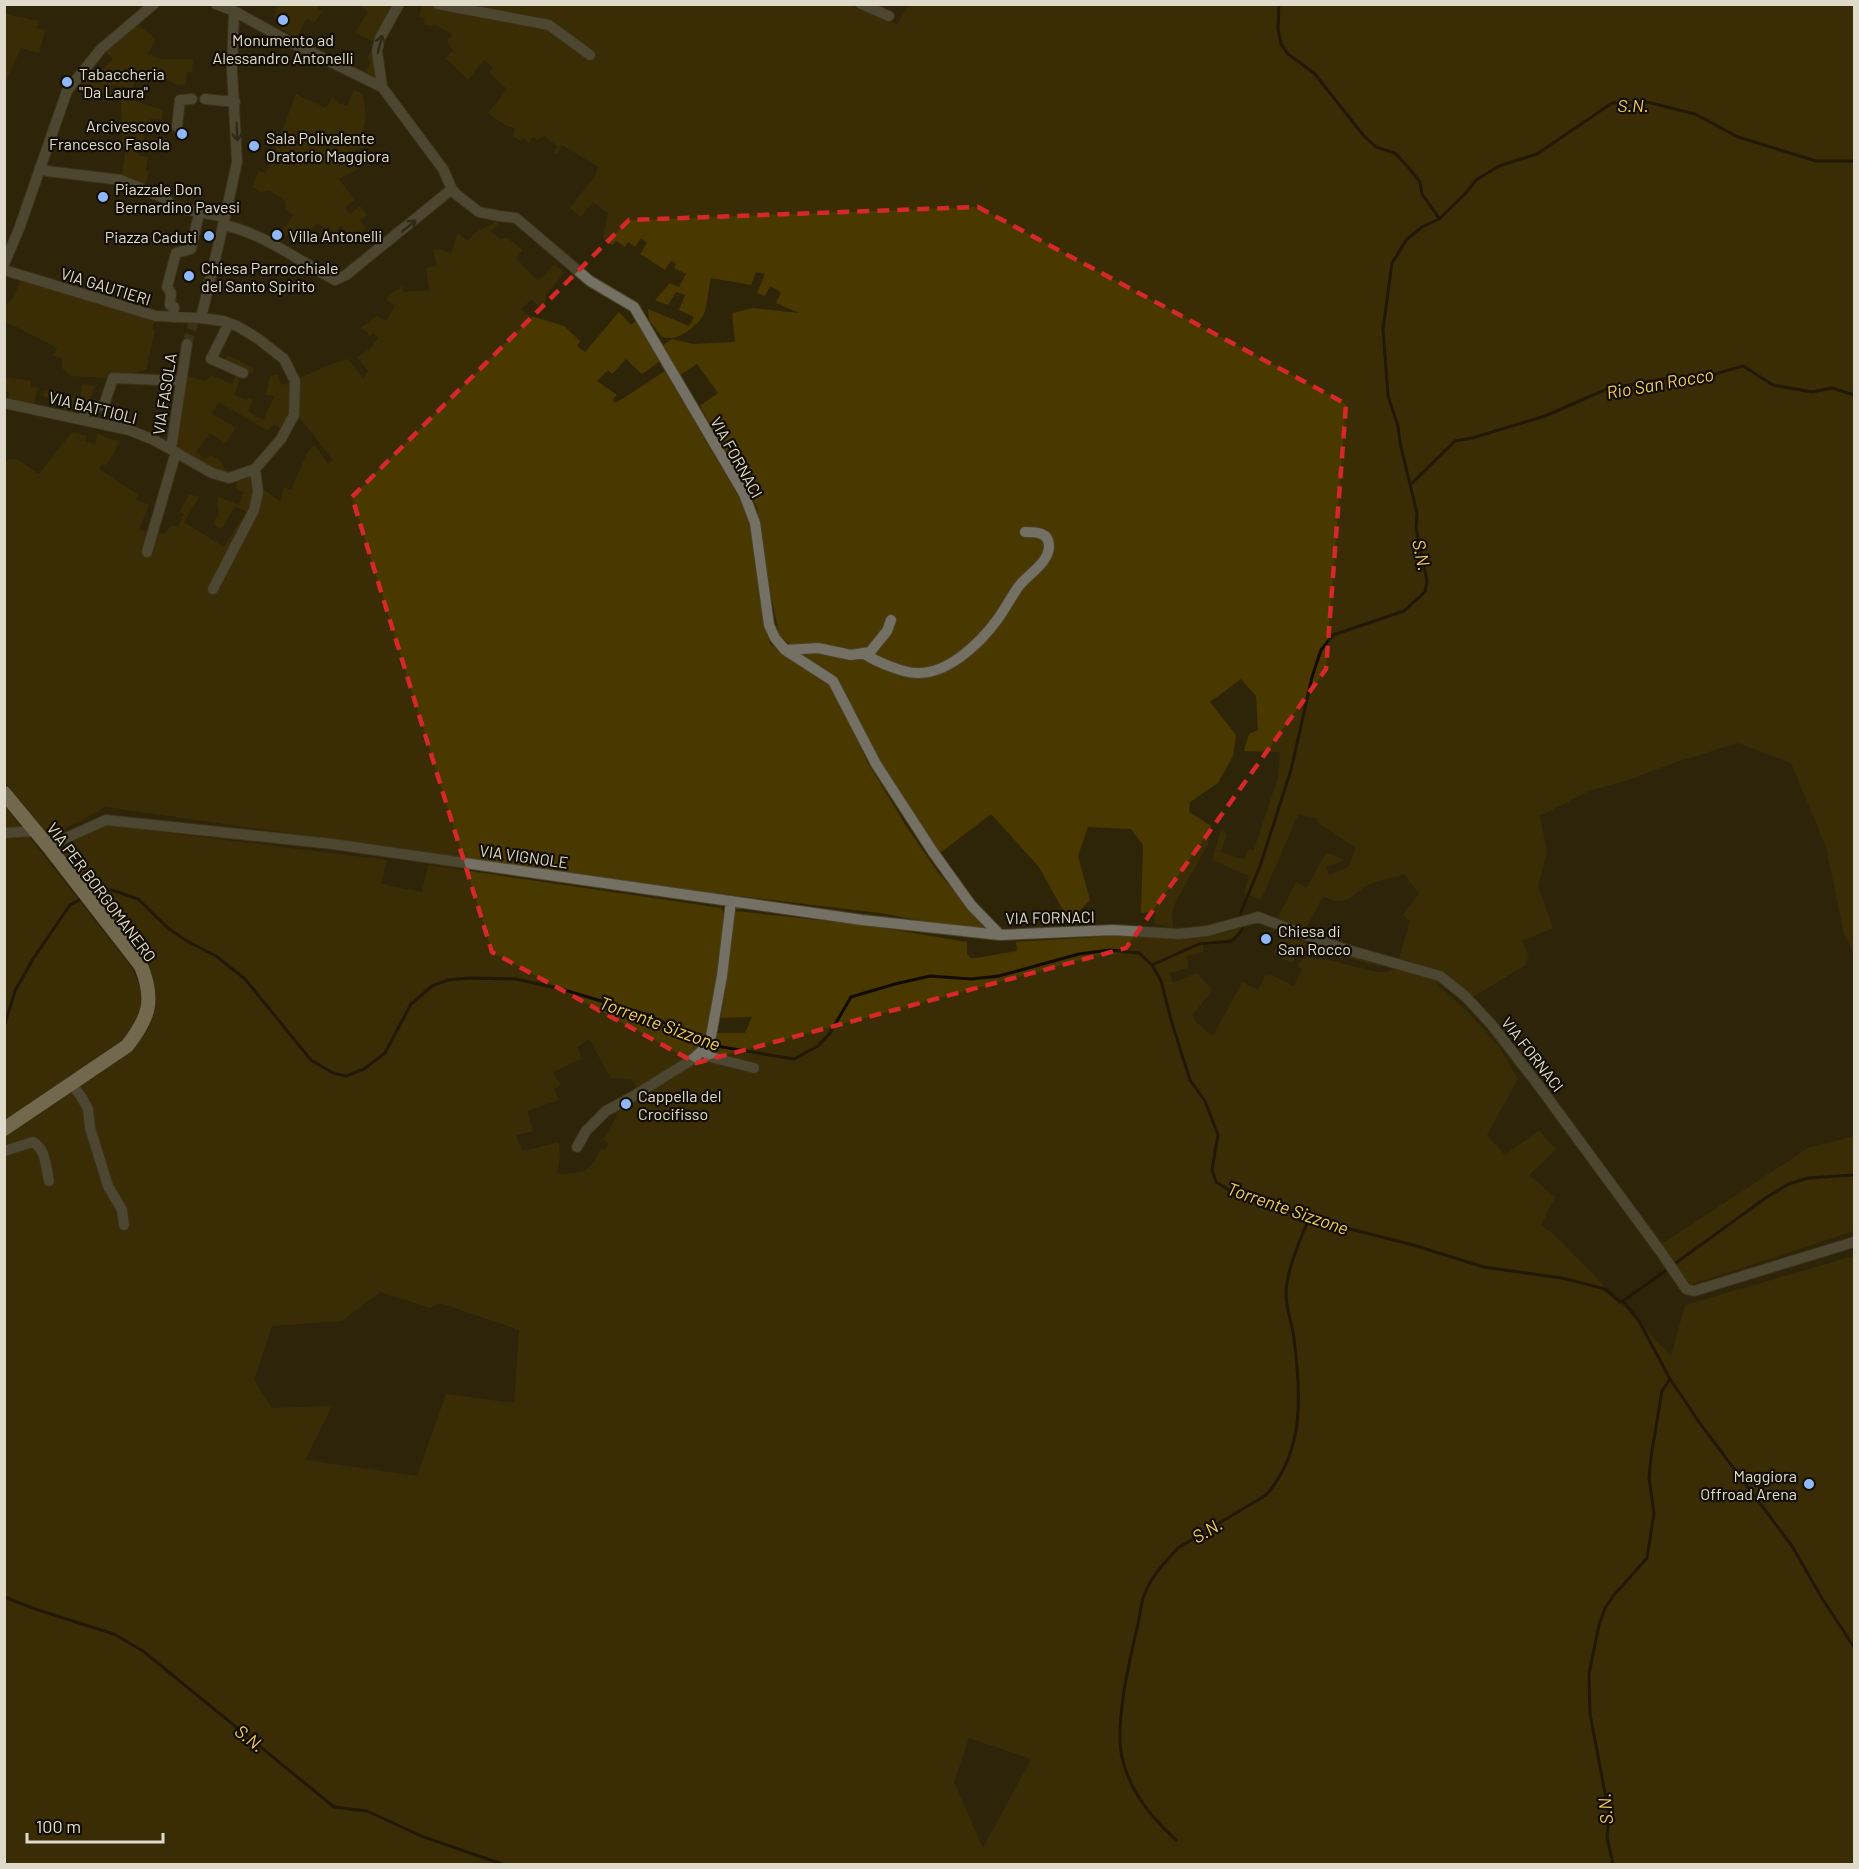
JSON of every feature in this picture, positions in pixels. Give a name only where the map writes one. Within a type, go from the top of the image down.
[{"type":"main road","name":"VIA PER BORGOMANERO","points":[[4,793],[141,966],[145,975],[149,1010],[142,1027],[127,1046],[4,1129]]},
{"type":"street","points":[[4,264],[67,91],[101,49],[154,4]]},
{"type":"street","points":[[40,167],[47,171],[121,180],[166,199],[174,207],[224,221],[255,235],[335,280],[346,275],[452,189],[442,169],[382,87],[292,43],[237,8],[216,4]]},
{"type":"street","points":[[382,87],[377,51],[380,38],[399,4]]},
{"type":"street","points":[[438,4],[549,26],[590,55]]},
{"type":"street","points":[[861,4],[889,16]]},
{"type":"street","points":[[201,318],[237,162],[232,69],[237,8]]},
{"type":"street","points":[[177,127],[180,100],[192,99]]},
{"type":"street","points":[[205,99],[235,102]]},
{"type":"street","name":"VIA FORNACI","points":[[452,189],[479,212],[516,218],[590,281],[634,307],[744,494],[755,523],[769,625],[775,638],[785,650],[833,681],[876,764],[933,852],[971,905],[1000,935],[1113,930],[1179,934],[1207,931],[1258,917],[1341,948],[1440,976],[1465,996],[1491,1024],[1536,1082],[1686,1289],[1694,1291],[1854,1242]]},
{"type":"street","points":[[173,317],[174,307],[170,305],[171,293],[167,287],[176,254],[191,249],[199,214]]},
{"type":"street","name":"VIA GAUTIERI","points":[[4,270],[156,316],[201,318],[229,323],[258,338],[284,358],[295,381],[294,415],[281,439],[255,469]]},
{"type":"street","points":[[229,323],[211,359],[243,373]]},
{"type":"street","name":"VIA FASOLA","points":[[147,552],[173,451],[187,344]]},
{"type":"street","points":[[83,419],[87,406],[94,408],[104,405],[113,378],[181,381]]},
{"type":"street","name":"VIA BATTIOLI","points":[[4,403],[129,430],[212,473],[229,478],[255,469]]},
{"type":"street","points":[[213,589],[254,510],[258,492],[255,469]]},
{"type":"street","points":[[863,653],[872,659],[908,672],[920,673],[936,670],[962,654],[988,630],[1026,577],[1045,560],[1049,547],[1046,537],[1040,532],[1025,532]]},
{"type":"street","points":[[785,650],[818,648],[851,655],[870,652],[887,631],[891,620]]},
{"type":"street","name":"VIA VIGNOLE","points":[[48,846],[106,820],[333,844],[862,920],[1000,935]]},
{"type":"street","points":[[4,833],[36,831]]},
{"type":"street","points":[[577,1147],[586,1131],[606,1111],[654,1084],[693,1059],[704,1049],[711,1036],[722,976],[731,901]]},
{"type":"street","points":[[704,1049],[710,1057],[754,1068]]},
{"type":"street","points":[[71,1083],[88,1109],[90,1128],[108,1186],[122,1210],[123,1225]]},
{"type":"street","points":[[4,1151],[33,1142],[38,1144],[42,1149],[49,1181]]},
{"type":"highlighted area","points":[[978,207],[1346,404],[1326,669],[1126,948],[696,1063],[492,952],[352,497],[629,220]]},
{"type":"shaded area","points":[[847,4],[897,24],[910,4],[1854,5],[1854,953],[1844,934],[1826,847],[1791,763],[1738,743],[1673,763],[1632,779],[1591,790],[1540,816],[1547,853],[1538,886],[1553,928],[1522,941],[1529,957],[1524,966],[1473,997],[1449,977],[1434,969],[1399,958],[1410,921],[1403,915],[1419,894],[1404,874],[1371,884],[1344,901],[1332,900],[1323,896],[1305,930],[1278,917],[1296,882],[1307,888],[1326,852],[1345,860],[1326,867],[1329,875],[1348,867],[1356,848],[1317,822],[1317,818],[1298,815],[1261,900],[1244,893],[1249,876],[1212,860],[1221,830],[1227,834],[1221,852],[1244,860],[1249,849],[1254,850],[1278,778],[1280,752],[1244,751],[1249,734],[1258,730],[1256,696],[1241,679],[1210,702],[1236,735],[1233,756],[1218,783],[1190,802],[1189,812],[1211,826],[1208,844],[1176,901],[1172,913],[1173,927],[1155,924],[1155,912],[1141,913],[1143,845],[1131,829],[1088,827],[1078,856],[1090,900],[1069,921],[1039,867],[991,814],[940,853],[866,739],[835,678],[805,660],[779,634],[757,507],[700,406],[718,393],[697,364],[679,376],[660,347],[672,339],[693,344],[735,342],[732,313],[753,308],[799,313],[776,303],[781,292],[770,286],[765,296],[757,293],[765,274],[756,272],[751,285],[711,278],[705,311],[700,320],[681,335],[672,338],[662,337],[649,320],[648,309],[689,326],[694,317],[679,310],[685,295],[676,292],[668,305],[655,300],[670,283],[679,287],[686,274],[674,268],[676,263],[671,261],[665,270],[640,254],[647,243],[641,238],[635,247],[628,242],[625,247],[616,241],[612,245],[603,238],[608,213],[593,202],[581,217],[570,208],[596,174],[598,167],[562,145],[557,154],[553,153],[558,147],[544,136],[537,140],[533,137],[529,143],[523,138],[521,141],[513,136],[515,129],[488,113],[507,89],[489,73],[493,67],[484,60],[468,80],[445,58],[453,50],[447,41],[452,34],[436,25],[423,24],[425,18],[419,17],[422,6],[415,5]]},
{"type":"shaded area","points":[[277,5],[320,5],[318,9],[322,12],[315,22],[306,19],[297,38],[278,27],[275,15]]},
{"type":"shaded area","points":[[362,5],[395,5],[379,39],[380,83],[365,73],[371,62],[367,59],[376,43],[355,33],[368,12]]},
{"type":"shaded area","points":[[5,14],[39,21],[36,28],[45,30],[39,53],[21,48],[5,83]]},
{"type":"shaded area","points":[[136,23],[156,39],[148,54],[162,59],[193,59],[192,73],[187,72],[186,85],[175,84],[165,78],[161,80],[139,70],[132,88],[111,85],[111,100],[81,84],[83,75],[92,83],[113,58],[103,51]]},
{"type":"shaded area","points":[[354,90],[363,94],[366,115],[362,136],[368,147],[354,150],[360,168],[339,179],[354,200],[344,208],[350,214],[360,206],[367,215],[360,220],[366,228],[352,240],[341,225],[334,233],[328,227],[325,229],[318,223],[309,231],[311,234],[300,242],[282,232],[293,215],[286,210],[285,201],[269,190],[261,192],[252,187],[258,171],[266,173],[296,94],[326,108],[332,97],[338,103],[347,106]]},
{"type":"shaded area","points":[[121,97],[163,110],[162,120],[150,119],[150,130],[145,130],[144,139],[170,139],[170,148],[139,148],[139,156],[148,157],[146,170],[149,172],[144,187],[121,178],[126,150],[122,140]]},
{"type":"shaded area","points":[[503,218],[491,232],[501,240],[506,237],[523,250],[516,258],[538,281],[555,264],[564,273],[546,295],[545,306],[540,307],[531,299],[521,310],[528,315],[564,326],[580,341],[577,346],[585,352],[619,312],[631,325],[638,319],[659,362],[642,374],[626,359],[612,374],[608,370],[597,381],[617,395],[612,400],[616,403],[665,371],[745,508],[754,546],[763,617],[770,644],[831,685],[868,763],[906,826],[938,872],[986,930],[977,931],[880,913],[705,892],[105,807],[77,823],[47,834],[5,782],[4,461],[17,459],[39,474],[72,432],[87,436],[85,441],[95,444],[98,433],[106,438],[120,441],[108,463],[102,464],[99,469],[138,495],[136,499],[149,505],[139,530],[165,534],[171,525],[178,527],[184,514],[180,512],[189,494],[199,497],[184,522],[224,547],[246,512],[235,506],[221,529],[213,524],[219,514],[217,504],[219,497],[239,505],[244,492],[237,490],[236,482],[253,473],[260,487],[280,501],[284,487],[291,490],[307,453],[314,445],[328,463],[333,460],[296,413],[296,380],[348,359],[363,378],[368,371],[358,357],[370,349],[378,338],[373,333],[369,337],[368,333],[361,328],[376,316],[386,321],[395,306],[386,300],[390,294],[403,286],[403,292],[429,290],[426,268],[437,266],[433,250],[438,249],[451,253],[458,233],[468,241],[475,233]]},
{"type":"shaded area","points":[[21,279],[155,318],[152,329],[155,330],[146,370],[139,371],[138,386],[133,385],[132,382],[109,378],[70,376],[62,368],[62,358],[53,356],[57,348],[5,321],[5,306],[14,297]]},
{"type":"shaded area","points":[[228,355],[254,368],[252,373],[246,372],[240,376],[235,395],[253,400],[248,411],[254,417],[264,419],[274,396],[266,395],[270,376],[278,374],[281,385],[291,382],[292,414],[284,429],[273,424],[268,431],[219,402],[212,414],[235,427],[234,430],[226,444],[210,433],[196,452],[206,459],[211,455],[220,461],[229,475],[214,472],[172,448],[184,375],[206,381],[210,375],[232,384],[239,370],[224,361]]},
{"type":"shaded area","points":[[4,377],[31,381],[31,387],[37,388],[34,407],[7,401],[10,393],[5,392]]},
{"type":"shaded area","points":[[82,384],[94,386],[85,418],[62,413],[66,400],[43,396],[45,390],[80,398]]},
{"type":"shaded area","points":[[4,805],[132,968],[144,996],[137,1023],[122,1043],[4,1121]]},
{"type":"shaded area","points":[[107,825],[387,860],[381,884],[422,892],[428,865],[721,908],[725,917],[710,1020],[700,1047],[665,1075],[638,1090],[631,1079],[611,1078],[589,1039],[578,1047],[581,1059],[553,1072],[561,1085],[554,1089],[559,1100],[527,1111],[533,1131],[516,1135],[523,1151],[559,1142],[560,1158],[557,1174],[585,1170],[593,1163],[601,1149],[606,1150],[609,1143],[603,1140],[617,1116],[613,1108],[648,1093],[699,1058],[711,1047],[716,1033],[745,1033],[752,1017],[721,1018],[735,911],[865,925],[967,942],[967,954],[971,958],[1017,951],[1016,942],[1112,936],[1193,939],[1241,928],[1238,935],[1229,940],[1203,945],[1203,952],[1187,956],[1188,968],[1169,973],[1173,983],[1197,973],[1212,990],[1193,1015],[1196,1022],[1213,1036],[1242,982],[1258,990],[1265,976],[1271,975],[1294,986],[1302,969],[1298,966],[1299,962],[1306,957],[1334,961],[1376,972],[1387,972],[1397,968],[1419,972],[1438,980],[1437,984],[1471,1015],[1498,1045],[1518,1079],[1487,1135],[1505,1155],[1539,1130],[1556,1150],[1529,1175],[1555,1197],[1541,1225],[1558,1238],[1671,1356],[1685,1305],[1854,1256],[1854,1864],[5,1864],[4,1133],[130,1050],[150,1025],[153,1008],[152,990],[145,966],[100,907],[60,861],[66,844]],"holes":[[[380,1292],[430,1308],[440,1303],[519,1330],[514,1403],[446,1394],[417,1476],[305,1460],[332,1406],[272,1408],[254,1380],[272,1326],[342,1321]],[[969,1738],[1031,1759],[983,1848],[954,1782]]]},
{"type":"shaded area","points":[[1282,935],[1380,964],[1380,967],[1336,954],[1334,957],[1299,949],[1292,963],[1274,952]]},
{"type":"shaded area","points":[[1854,1136],[1854,1231],[1690,1285],[1662,1244],[1808,1148]]},
{"type":"waterway","name":"S.N.","points":[[1279,4],[1278,29],[1281,44],[1288,54],[1314,73],[1364,136],[1376,147],[1395,153],[1408,167],[1420,182],[1422,194],[1439,218]]},
{"type":"waterway","name":"S.N.","points":[[1241,919],[1241,912],[1260,866],[1291,770],[1312,677],[1321,650],[1333,635],[1404,611],[1425,592],[1427,581],[1416,528],[1417,513],[1398,426],[1388,396],[1383,329],[1392,263],[1407,239],[1422,227],[1439,219],[1476,180],[1499,166],[1537,154],[1612,103],[1647,102],[1695,114],[1738,137],[1816,161],[1854,161]]},
{"type":"waterway","name":"Rio San Rocco","points":[[1410,485],[1455,441],[1545,416],[1607,389],[1662,379],[1715,374],[1743,366],[1773,385],[1812,392],[1832,388],[1854,395]]},
{"type":"waterway","name":"Torrente Sizzone","points":[[91,894],[95,891],[112,890],[138,899],[168,928],[216,956],[245,979],[311,1060],[333,1073],[346,1076],[364,1069],[385,1053],[411,1004],[432,986],[448,980],[468,978],[516,979],[561,989],[648,1015],[704,1042]]},
{"type":"waterway","name":"Torrente Sizzone","points":[[4,1027],[15,991],[33,959],[70,905],[83,898]]},
{"type":"waterway","name":"S.N.","points":[[1152,965],[1199,944],[1232,941],[1242,930],[1242,925]]},
{"type":"waterway","name":"Torrente Sizzone","points":[[710,1045],[794,1059],[818,1046],[830,1033],[851,997],[930,976],[971,979],[999,976],[1079,954],[1110,950],[1139,953],[1152,965],[1161,981],[1190,1080],[1205,1101],[1218,1135],[1212,1170],[1216,1182],[1232,1192],[1307,1218],[1413,1245],[1484,1267],[1562,1278],[1605,1289],[1620,1302],[1623,1301],[1639,1321],[1670,1379],[1699,1422],[1792,1546],[1823,1600],[1854,1647]]},
{"type":"waterway","points":[[1673,1265],[1767,1197],[1789,1184],[1808,1178],[1854,1175]]},
{"type":"waterway","name":"S.N.","points":[[1176,1840],[1151,1814],[1137,1794],[1123,1761],[1120,1730],[1127,1674],[1145,1593],[1159,1569],[1178,1548],[1266,1495],[1279,1478],[1288,1460],[1297,1421],[1298,1380],[1286,1293],[1294,1255],[1309,1219]]},
{"type":"waterway","points":[[1623,1301],[1668,1269]]},
{"type":"waterway","name":"S.N.","points":[[1613,1864],[1607,1838],[1609,1814],[1590,1714],[1589,1674],[1599,1625],[1605,1608],[1647,1558],[1654,1513],[1649,1478],[1651,1457],[1662,1391],[1670,1379]]},
{"type":"waterway","name":"S.N.","points":[[4,1597],[114,1634],[143,1651],[334,1807],[367,1811],[421,1836],[502,1864]]},
{"type":"tunnel","points":[[187,344],[195,318]]},
{"type":"place","name":"Monumento ad Alessandro Antonelli","points":[[283,20]]},
{"type":"place","name":"Tabaccheria \"Da Laura\"","points":[[67,82]]},
{"type":"place","name":"Arcivescovo Francesco Fasola","points":[[182,134]]},
{"type":"place","name":"Sala Polivalente Oratorio Maggiora","points":[[254,146]]},
{"type":"place","name":"Piazzale Don Bernardino Pavesi","points":[[103,197]]},
{"type":"place","name":"Villa Antonelli","points":[[277,235]]},
{"type":"place","name":"Piazza Caduti","points":[[209,236]]},
{"type":"place","name":"Chiesa Parrocchiale del Santo Spirito","points":[[189,276]]},
{"type":"place","name":"Chiesa di San Rocco","points":[[1266,939]]},
{"type":"place","name":"Cappella del Crocifisso","points":[[626,1104]]},
{"type":"place","name":"Maggiora Offroad Arena","points":[[1809,1484]]}]
